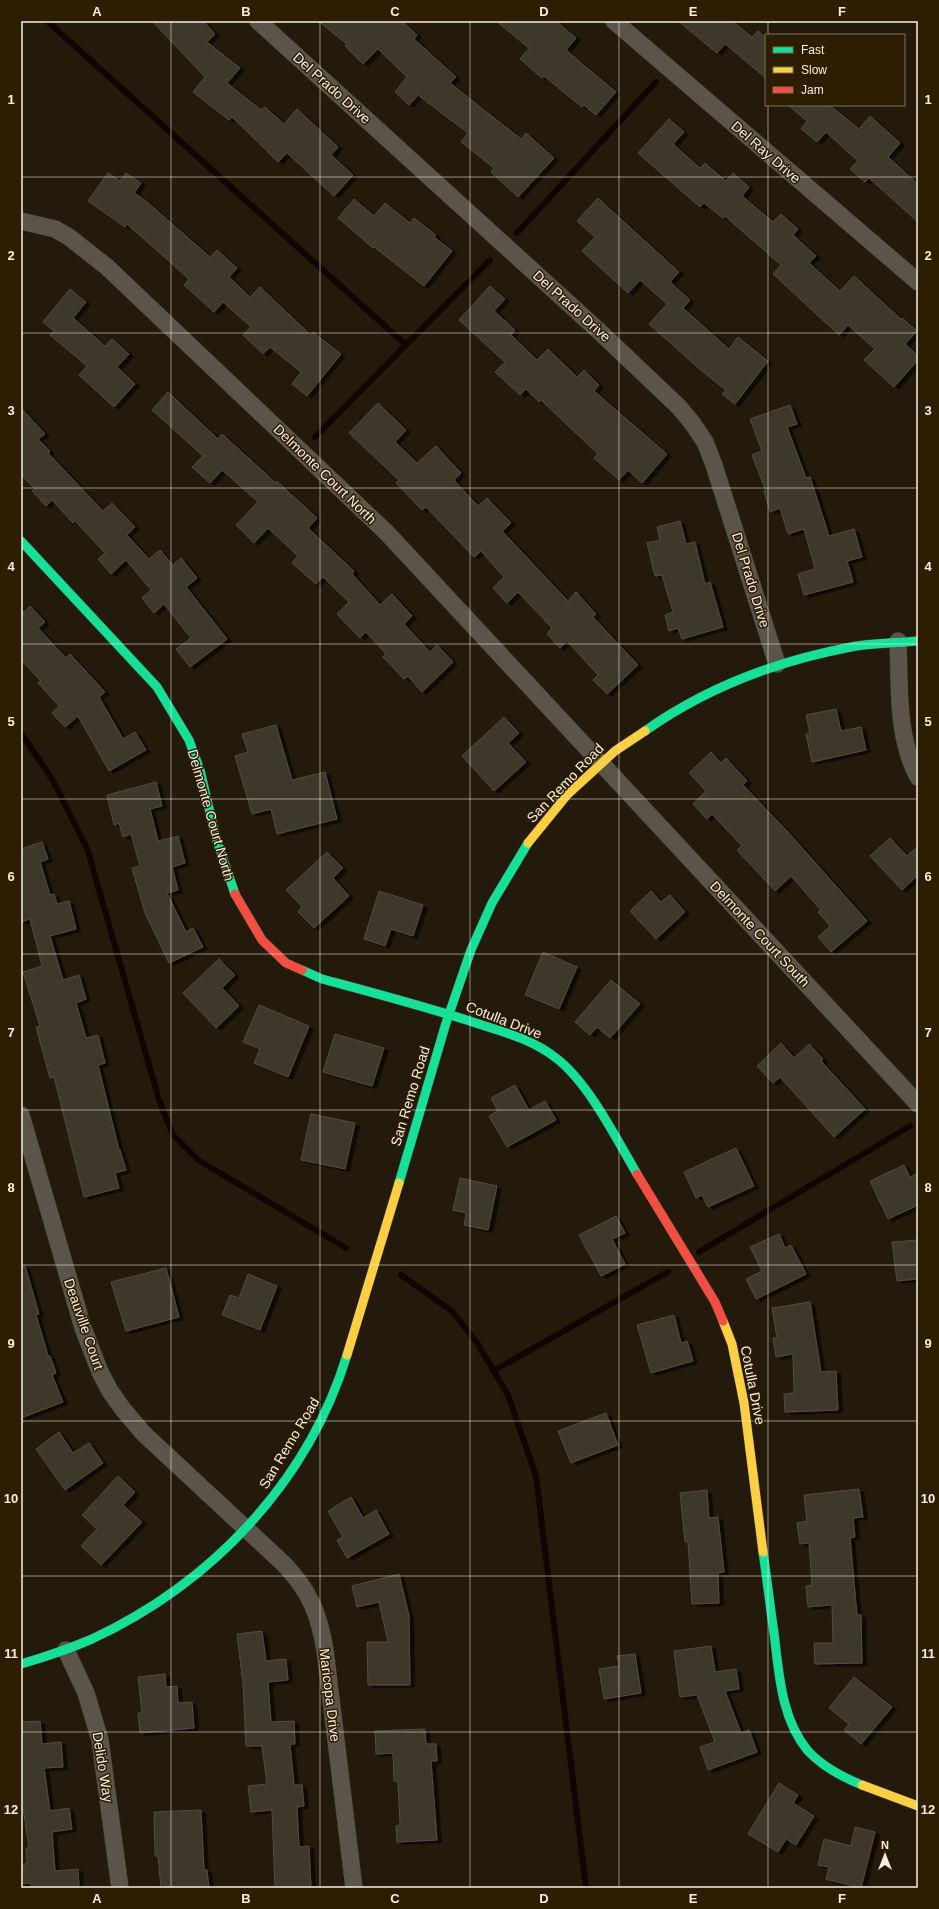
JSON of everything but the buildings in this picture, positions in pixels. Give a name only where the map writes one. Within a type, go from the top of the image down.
[{"type":"street","name":"Del Prado Drive","points":[[258,21],[600,332],[679,407],[693,424],[705,442],[714,465],[776,664]]},
{"type":"street","name":"Del Ray Drive","points":[[614,21],[918,282]]},
{"type":"street","name":"Delmonte Court North","points":[[21,221],[55,229],[69,237],[107,267],[387,533],[602,763]]},
{"type":"street","name":"Delmonte Court North","points":[[21,540],[157,687],[189,740],[200,770],[216,838],[237,900],[262,940],[286,963],[322,979],[449,1014]]},
{"type":"street","name":"San Remo Road","points":[[21,1664],[66,1650],[129,1620],[153,1605],[200,1571],[246,1529],[273,1498],[301,1455],[327,1410],[346,1359],[449,1014],[474,942],[492,902],[505,879],[520,855],[547,820],[569,795],[627,741],[689,702],[736,679],[776,664],[832,650],[918,641]]},
{"type":"street","points":[[898,642],[903,732],[907,749],[918,777]]},
{"type":"street","name":"Delmonte Court South","points":[[602,763],[918,1104]]},
{"type":"street","name":"Cotulla Drive","points":[[449,1014],[538,1046],[557,1058],[571,1072],[586,1089],[688,1255],[715,1302],[732,1344],[738,1371],[749,1441],[778,1676],[782,1696],[790,1719],[805,1747],[829,1770],[864,1787],[918,1806]]},
{"type":"street","name":"Deauville Court","points":[[21,1115],[83,1328],[100,1372],[110,1391],[143,1433],[246,1529]]},
{"type":"street","name":"Maricopa Drive","points":[[246,1529],[296,1577],[314,1605],[319,1620],[325,1650],[354,1888]]},
{"type":"street","name":"Delido Way","points":[[66,1650],[86,1694],[100,1740],[120,1888]]},
{"type":"waterway","points":[[47,21],[406,345]]},
{"type":"waterway","points":[[517,233],[656,82]]},
{"type":"waterway","points":[[315,437],[490,260]]},
{"type":"waterway","points":[[21,733],[52,779],[87,848],[159,1100],[173,1135],[198,1160],[346,1248]]},
{"type":"waterway","points":[[699,1252],[910,1126]]},
{"type":"waterway","points":[[493,1371],[668,1272]]},
{"type":"waterway","points":[[401,1275],[452,1311],[477,1343],[508,1395],[536,1476],[586,1888]]},
{"type":"traffic: fast","points":[[21,541],[157,687],[189,740],[200,770],[216,838],[235,894]]},
{"type":"traffic: fast","points":[[645,731],[693,701],[770,668],[796,660],[851,647],[918,641]]},
{"type":"traffic: fast","points":[[399,1183],[446,1023],[471,950],[492,903],[528,843]]},
{"type":"traffic: fast","points":[[302,970],[322,979],[459,1018],[538,1046],[568,1068],[579,1081],[611,1128],[637,1174]]},
{"type":"traffic: fast","points":[[21,1664],[83,1643],[136,1616],[177,1589],[215,1558],[250,1524],[281,1486],[308,1445],[330,1401],[347,1355]]},
{"type":"traffic: fast","points":[[763,1552],[780,1679],[792,1725],[799,1738],[814,1757],[833,1771],[862,1785]]},
{"type":"traffic: slow","points":[[528,843],[567,795],[615,751],[645,731]]},
{"type":"traffic: slow","points":[[347,1355],[399,1183]]},
{"type":"traffic: slow","points":[[723,1321],[732,1344],[744,1403],[763,1552]]},
{"type":"traffic: slow","points":[[862,1785],[918,1806]]},
{"type":"traffic: jam","points":[[235,894],[262,940],[286,963],[302,970]]},
{"type":"traffic: jam","points":[[637,1174],[715,1302],[723,1321]]}]
